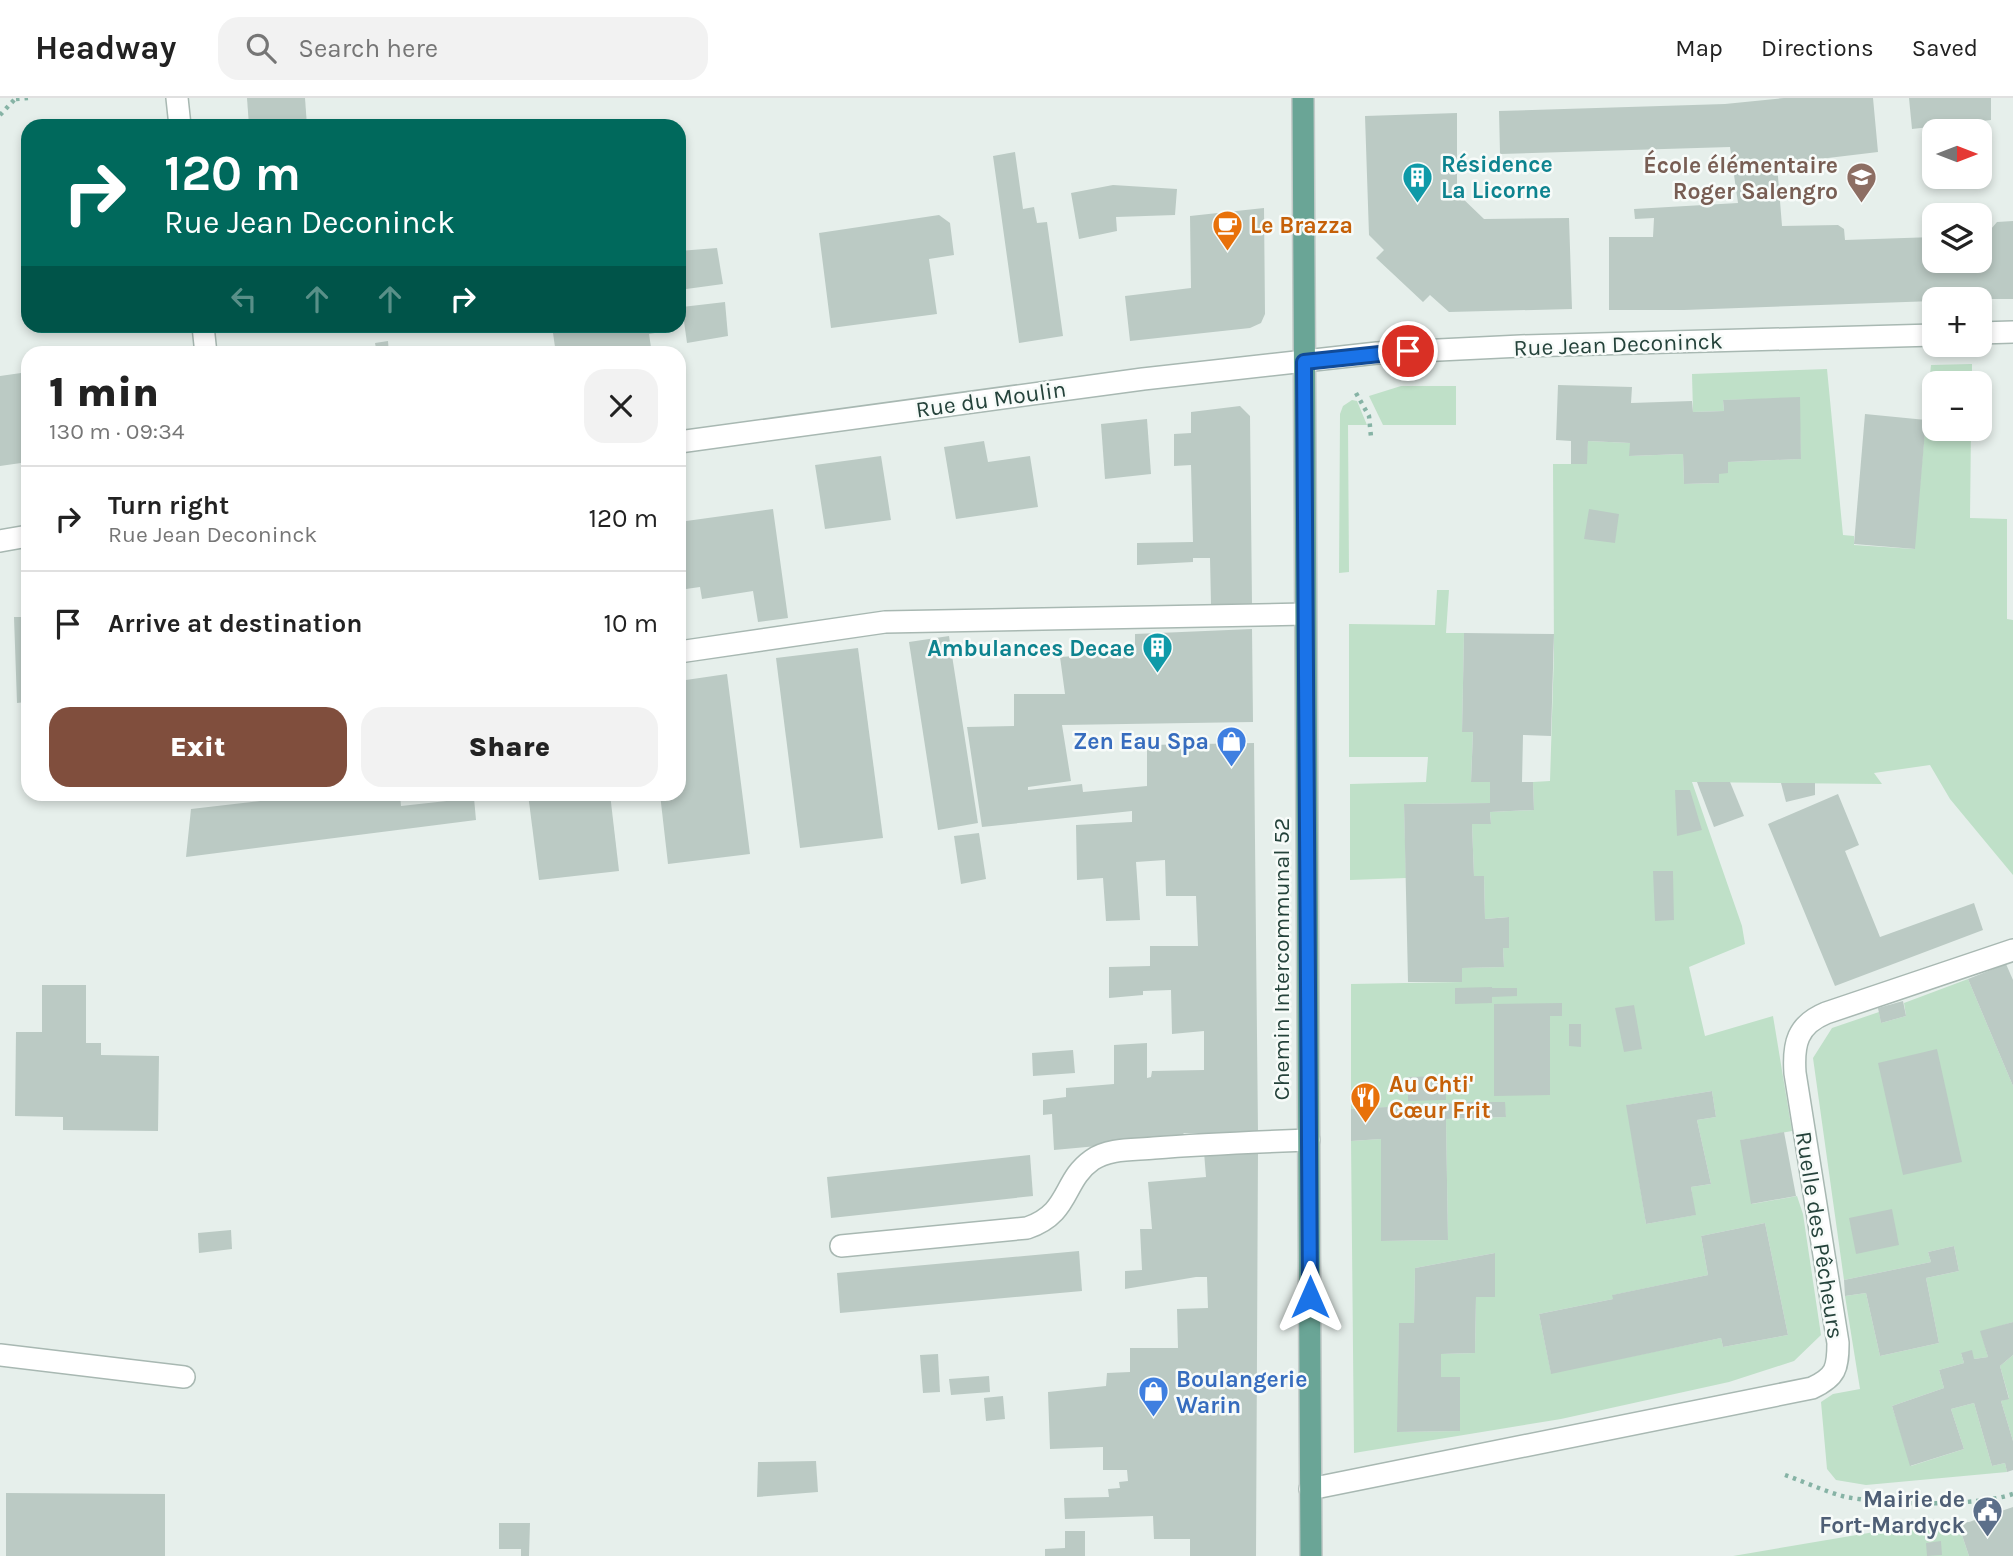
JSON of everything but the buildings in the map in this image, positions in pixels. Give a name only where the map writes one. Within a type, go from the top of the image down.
[{"type":"main road","name":"Chemin Intercommunal 52","points":[[1303,98],[1311,1556]]},
{"type":"street","points":[[177,98],[179,119]]},
{"type":"street","points":[[1992,333],[2013,332]]},
{"type":"street","name":"Rue Jean Deconinck","points":[[1304,362],[1408,351],[1922,335]]},
{"type":"street","name":"Rue du Moulin","points":[[686,441],[1130,380],[1304,362]]},
{"type":"street","points":[[0,541],[21,537]]},
{"type":"street","points":[[686,651],[886,622],[1305,614]]},
{"type":"street","name":"Ruelle des Pêcheurs","points":[[1310,1489],[1812,1388],[1826,1382],[1837,1363],[1838,1343],[1795,1073],[1796,1040],[1805,1026],[1818,1016],[2009,951]]},
{"type":"street","points":[[841,1246],[1007,1231],[1035,1226],[1054,1214],[1090,1161],[1109,1152],[1309,1140]]},
{"type":"street","points":[[0,1355],[184,1377]]},
{"type":"path","points":[[0,115],[16,99],[28,98]]},
{"type":"path","points":[[1352,387],[1369,416],[1371,437]]},
{"type":"path","points":[[1785,1475],[1845,1497],[1894,1503],[1954,1503],[2001,1498],[2013,1494]]},
{"type":"green space","points":[[1972,364],[1972,371],[1930,371],[1931,365]]},
{"type":"green space","points":[[1827,369],[1843,535],[1854,536],[1854,545],[1914,549],[1924,441],[1971,441],[1970,518],[2007,519],[2007,619],[2013,620],[2013,875],[1950,799],[1930,765],[1874,773],[1882,784],[1692,782],[1742,926],[1745,944],[1689,967],[1705,1036],[1773,1016],[1792,1131],[1741,1140],[1752,1204],[1797,1196],[1803,1214],[1821,1335],[1794,1361],[1729,1382],[1561,1419],[1354,1453],[1351,1141],[1381,1139],[1382,1241],[1448,1240],[1446,1119],[1506,1117],[1504,1102],[1351,1109],[1351,984],[1461,982],[1462,968],[1504,967],[1503,948],[1509,948],[1508,917],[1485,919],[1484,876],[1474,876],[1472,824],[1491,824],[1490,812],[1534,810],[1533,782],[1550,781],[1554,653],[1553,464],[1586,464],[1588,441],[1630,443],[1630,456],[1683,454],[1684,484],[1719,483],[1719,474],[1728,462],[1801,459],[1799,398],[1723,400],[1724,411],[1693,412],[1692,374]],"holes":[[[1712,1091],[1716,1117],[1697,1120],[1711,1184],[1691,1187],[1695,1215],[1646,1224],[1627,1105]],[[1765,1223],[1788,1335],[1723,1347],[1721,1338],[1551,1373],[1539,1314],[1708,1275],[1701,1236]],[[1495,1253],[1476,1297],[1475,1353],[1441,1354],[1441,1377],[1460,1377],[1460,1431],[1398,1432],[1399,1323],[1414,1323],[1415,1268]]]},
{"type":"green space","points":[[1401,386],[1456,386],[1456,425],[1383,425],[1369,396]]},
{"type":"green space","points":[[1352,400],[1357,401],[1367,425],[1348,425],[1349,572],[1339,573],[1340,414],[1343,406]]},
{"type":"green space","points":[[1437,590],[1449,590],[1446,633],[1464,633],[1462,732],[1473,732],[1471,781],[1490,782],[1490,803],[1404,804],[1406,878],[1350,880],[1350,784],[1426,782],[1428,757],[1349,757],[1349,624],[1435,625]]},
{"type":"green space","points":[[1968,979],[2013,1086],[2013,1322],[1981,1332],[1988,1357],[1974,1359],[1961,1353],[1964,1363],[1939,1370],[1944,1388],[1892,1406],[1911,1466],[1964,1449],[1951,1409],[1974,1403],[1992,1466],[2005,1463],[2007,1472],[1866,1485],[1836,1480],[1827,1469],[1821,1402],[1833,1394],[1860,1389],[1845,1296],[1866,1293],[1880,1356],[1939,1343],[1926,1278],[1959,1271],[1954,1246],[1928,1252],[1931,1262],[1844,1280],[1813,1058],[1832,1028],[1879,1012],[1881,1023],[1906,1016],[1904,1003]]},
{"type":"green space","points":[[2013,1355],[2013,1441],[2001,1401],[2009,1398],[2000,1366]]},
{"type":"green space","points":[[1958,1523],[1969,1556],[1733,1556],[1898,1528],[1899,1531]]},
{"type":"place","name":"Résidence La Licorne","points":[[1418,204]]},
{"type":"place","name":"École élémentaire Roger Salengro","points":[[1861,205]]},
{"type":"place","name":"Le Brazza","points":[[1227,252]]},
{"type":"place","name":"Ambulances Decae","points":[[1158,675]]},
{"type":"place","name":"Zen Eau Spa","points":[[1232,768]]},
{"type":"place","name":"Au Chti' Cœur Frit","points":[[1366,1124]]},
{"type":"place","name":"Boulangerie Warin","points":[[1153,1419]]},
{"type":"place","name":"Mairie de Fort-Mardyck","points":[[1988,1539]]},
{"type":"route","points":[[1310,1297],[1304,362],[1408,351]]}]
